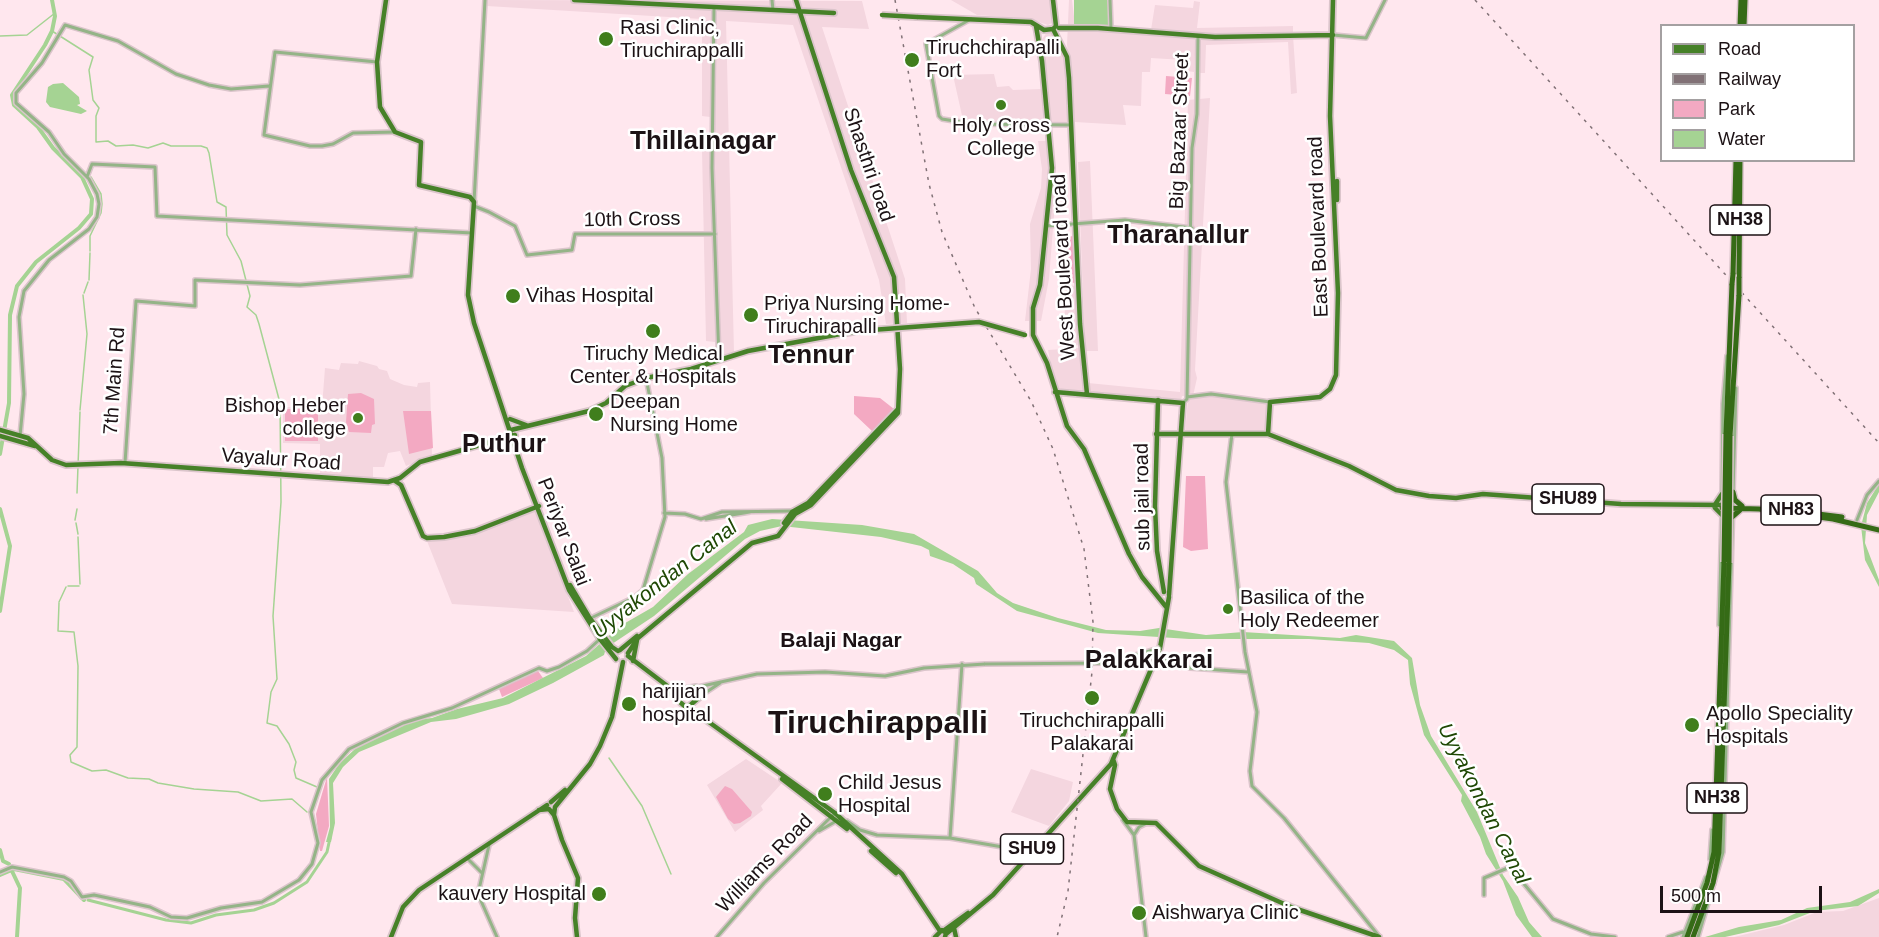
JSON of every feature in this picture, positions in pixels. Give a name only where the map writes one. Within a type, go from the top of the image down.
[{"type":"highway","points":[[1742,24],[1744,0]]},
{"type":"highway","name":"NH38","points":[[1693,937],[1713,883],[1719,852],[1727,621],[1726,563],[1732,274],[1738,162]]},
{"type":"highway","name":"NH38","points":[[1732,351],[1739,279],[1738,162]]},
{"type":"highway","points":[[1733,492],[1735,500],[1742,506]]},
{"type":"highway","name":"NH83","points":[[1732,507],[1742,506],[1859,522],[1874,527]]},
{"type":"highway","points":[[1722,509],[1732,507],[1750,509]]},
{"type":"highway","name":"NH83","points":[[1732,517],[1736,511],[1750,509],[1859,522]]},
{"type":"highway","name":"NH38","points":[[1686,937],[1707,883],[1714,852],[1720,653],[1726,563]]},
{"type":"main road","points":[[386,0],[377,62],[379,104],[395,132],[421,142],[420,185],[470,197],[474,204],[468,295],[474,321],[513,433]]},
{"type":"main road","points":[[573,0],[675,3],[714,8],[834,13]]},
{"type":"main road","name":"Shasthri road","points":[[796,512],[808,503],[898,408],[900,369],[894,277],[852,170],[798,0]]},
{"type":"main road","points":[[1055,0],[1056,30]]},
{"type":"main road","name":"East Boulevard road","points":[[1270,402],[1324,395],[1334,381],[1338,293],[1330,116],[1335,0]]},
{"type":"main road","points":[[882,15],[1031,22],[1044,30],[1111,29],[1198,37],[1334,35]]},
{"type":"main road","points":[[1036,26],[1052,168],[1040,282],[1034,301],[1032,331],[1034,340],[1045,359],[1055,393],[1066,426],[1084,449],[1129,555],[1155,593],[1165,595],[1170,584],[1183,403],[1055,393]]},
{"type":"main road","points":[[1039,39],[1044,30]]},
{"type":"main road","name":"West Boulevard road","points":[[1056,30],[1067,57],[1077,223],[1080,324],[1087,394]]},
{"type":"main road","points":[[538,506],[462,534],[435,538],[423,536],[401,485],[395,481],[420,462],[532,426],[589,411],[606,402],[626,386],[646,378],[687,370],[748,351],[862,330],[979,322],[1025,335],[1034,340]]},
{"type":"main road","points":[[1025,335],[1032,331]]},
{"type":"main road","points":[[488,363],[510,419],[513,433]]},
{"type":"main road","name":"sub jail road","points":[[1158,400],[1156,528],[1165,595]]},
{"type":"main road","points":[[1268,434],[1270,402]]},
{"type":"main road","points":[[510,419],[518,424],[532,426]]},
{"type":"main road","name":"Vayalur Road","points":[[0,430],[19,437],[40,449],[57,464],[125,463],[395,481]]},
{"type":"main road","name":"Periyar Salai","points":[[513,433],[571,594],[602,637]]},
{"type":"main road","points":[[1156,434],[1180,435]]},
{"type":"main road","name":"SHU89","points":[[1180,435],[1268,434],[1349,466],[1396,490],[1429,496],[1456,498],[1483,495],[1722,509]]},
{"type":"main road","name":"Vayalur Road","points":[[0,436],[19,437]]},
{"type":"main road","points":[[1714,507],[1722,494]]},
{"type":"main road","name":"Periyar Salai","points":[[538,506],[568,580],[602,637]]},
{"type":"main road","points":[[554,815],[555,807],[562,796],[592,758],[607,725],[617,672],[638,638],[752,543],[776,537],[796,512]]},
{"type":"main road","points":[[619,650],[751,540],[782,530]]},
{"type":"main road","name":"SHU9","points":[[942,935],[987,898],[1113,759],[1160,648],[1167,609],[1165,595]]},
{"type":"main road","points":[[602,637],[610,648],[623,659],[673,692],[696,687],[702,695],[688,707],[780,776]]},
{"type":"main road","points":[[634,663],[632,657],[638,638]]},
{"type":"main road","points":[[610,648],[619,650]]},
{"type":"main road","points":[[391,937],[403,907],[418,890],[562,796],[590,764],[605,736],[617,696],[623,659],[619,650]]},
{"type":"main road","points":[[619,650],[623,659],[634,663],[673,692],[694,716],[833,814],[902,874],[942,935]]},
{"type":"main road","points":[[1113,759],[1115,765],[1110,789],[1122,819],[1131,824],[1151,821],[1199,866],[1291,907],[1362,933],[1379,936]]},
{"type":"main road","points":[[549,805],[555,807]]},
{"type":"main road","points":[[549,805],[579,883],[575,918],[577,937]]},
{"type":"main road","name":"SHU9","points":[[942,935],[988,900],[1030,851]]},
{"type":"main road","points":[[954,928],[956,937]]},
{"type":"street","points":[[474,204],[485,0]]},
{"type":"street","points":[[772,0],[773,11]]},
{"type":"street","points":[[1110,0],[1111,29]]},
{"type":"street","points":[[1334,35],[1366,38],[1385,0]]},
{"type":"street","points":[[714,8],[712,168],[719,359]]},
{"type":"street","points":[[974,18],[926,44],[939,116],[945,121],[964,123],[1071,125]]},
{"type":"street","points":[[19,437],[24,394],[19,334],[24,291],[40,268],[94,223],[99,204],[98,194],[87,177],[64,154],[50,132],[14,100],[16,93],[42,63],[65,25],[117,40],[176,74],[231,89],[269,86]]},
{"type":"street","name":"Big Bazaar Street","points":[[1187,397],[1192,148],[1197,114],[1198,37]]},
{"type":"street","points":[[377,62],[275,52],[264,135],[310,146],[322,146],[333,144],[353,133],[395,132]]},
{"type":"street","points":[[87,177],[92,165],[155,167],[157,216],[472,233]]},
{"type":"street","name":"10th Cross","points":[[474,204],[515,226],[527,255],[572,250],[575,234],[715,234]]},
{"type":"street","points":[[1044,227],[1125,220],[1192,228]]},
{"type":"street","name":"7th Main Rd","points":[[125,463],[136,301],[195,306],[195,280],[300,285],[411,276],[416,229]]},
{"type":"street","points":[[1732,351],[1732,517]]},
{"type":"street","points":[[1686,937],[1690,919],[1709,868],[1711,852],[1720,653],[1723,405],[1726,360],[1732,351]]},
{"type":"street","points":[[589,617],[603,614],[635,597],[643,590],[664,513],[662,458],[646,378]]},
{"type":"street","points":[[1183,403],[1187,397],[1211,394],[1270,402]]},
{"type":"street","points":[[1232,434],[1226,482],[1248,672],[1257,713],[1250,771],[1252,786],[1284,818],[1379,936]]},
{"type":"street","points":[[1859,522],[1867,495],[1879,481]]},
{"type":"street","points":[[664,513],[686,514],[701,519],[722,512],[796,512]]},
{"type":"street","name":"NH83","points":[[1698,937],[1723,852],[1732,517]]},
{"type":"street","points":[[599,630],[597,621],[603,614]]},
{"type":"street","points":[[0,872],[12,867],[68,879],[79,895],[86,897],[94,895],[150,907],[171,917],[187,918],[221,908],[262,902],[298,880],[312,864],[318,843],[311,812],[322,780],[349,749],[403,723],[452,708],[539,668],[547,671],[559,667],[587,651],[602,637]]},
{"type":"street","points":[[696,687],[746,676],[776,673],[825,672],[885,676],[924,668],[962,664],[1108,663],[1160,648]]},
{"type":"street","points":[[1158,656],[1191,668],[1248,672]]},
{"type":"street","points":[[950,838],[962,664]]},
{"type":"street","points":[[702,695],[722,682]]},
{"type":"street","name":"Williams Road","points":[[717,937],[764,883],[819,831],[833,814]]},
{"type":"street","points":[[1122,819],[1134,835],[1146,937]]},
{"type":"street","points":[[819,831],[839,820],[877,836],[950,838],[1030,851]]},
{"type":"street","points":[[1134,835],[1139,827],[1151,821]]},
{"type":"street","points":[[490,843],[478,894],[496,937]]},
{"type":"street","points":[[466,858],[482,873]]},
{"type":"street","points":[[1484,895],[1484,878],[1510,867],[1553,919],[1591,934],[1615,937]]},
{"type":"street","points":[[1668,937],[1682,933],[1690,919]]},
{"type":"shaded area","points":[[487,0],[862,1],[869,29],[822,27],[905,279],[907,323],[886,324],[879,280],[793,25],[726,21],[734,353],[715,358],[715,342],[706,341],[702,150],[710,150],[710,117],[702,116],[702,19],[487,6]]},
{"type":"shaded area","points":[[951,0],[1051,0],[1052,23],[1048,25],[1030,19],[977,15]]},
{"type":"shaded area","points":[[1069,0],[1072,0],[1075,25],[1108,25],[1108,0],[1112,0],[1112,25],[1109,25],[1109,30],[1196,38],[1194,72],[1186,71],[1186,75],[1183,75],[1184,60],[1151,58],[1150,72],[1142,72],[1141,106],[1123,105],[1126,125],[1075,122],[1067,45]]},
{"type":"shaded area","points":[[1194,1],[1200,2],[1197,28],[1293,26],[1293,33],[1195,35],[1151,30],[1155,5],[1193,8]]},
{"type":"shaded area","points":[[1047,32],[1053,32],[1064,55],[1068,125],[1051,124],[1043,38]]},
{"type":"shaded area","points":[[1293,36],[1297,93],[1291,94],[1288,42],[1206,45],[1205,73],[1198,73],[1200,39]]},
{"type":"shaded area","name":"Holy Cross College","points":[[994,74],[997,87],[1009,86],[1013,90],[1042,89],[1045,123],[963,120],[953,75]]},
{"type":"shaded area","points":[[1210,98],[1195,370],[1197,378],[1193,396],[1182,396],[1181,400],[1090,392],[1088,383],[1180,392],[1188,100]]},
{"type":"shaded area","points":[[1038,141],[1053,141],[1056,190],[1049,279],[1041,321],[1025,321],[1031,269],[1030,224],[1041,188],[1042,169]]},
{"type":"shaded area","points":[[1090,161],[1098,351],[1085,351],[1078,162]]},
{"type":"shaded area","points":[[1066,285],[1076,286],[1080,345],[1063,347]]},
{"type":"shaded area","points":[[1080,348],[1084,391],[1056,390],[1048,350]]},
{"type":"shaded area","name":"Bishop Heber college","points":[[359,361],[387,371],[390,379],[404,385],[417,387],[418,383],[430,382],[432,456],[406,466],[400,451],[388,453],[384,467],[373,467],[373,481],[320,476],[320,444],[283,443],[283,407],[322,407],[325,368],[339,370],[341,363],[358,364]]},
{"type":"shaded area","points":[[1210,395],[1261,401],[1267,405],[1266,429],[1263,432],[1185,433],[1188,399]]},
{"type":"shaded area","points":[[535,511],[574,612],[452,604],[427,541],[463,536]]},
{"type":"shaded area","points":[[746,759],[782,783],[761,806],[763,810],[735,832],[707,785]]},
{"type":"shaded area","points":[[1031,769],[1073,782],[1069,801],[1049,826],[1011,812]]},
{"type":"shaded area","points":[[1879,898],[1879,937],[1734,937],[1784,925],[1817,912],[1843,911]]},
{"type":"green space","points":[[1166,76],[1192,78],[1190,96],[1165,94]]},
{"type":"green space","points":[[1074,236],[1076,283],[1063,282],[1064,237]]},
{"type":"green space","points":[[361,393],[374,399],[375,424],[372,425],[371,433],[349,432],[346,422],[348,394]]},
{"type":"green space","points":[[854,396],[880,398],[894,409],[872,431],[854,414]]},
{"type":"green space","points":[[285,409],[318,409],[318,441],[285,441]]},
{"type":"green space","points":[[403,411],[431,411],[433,448],[409,454]]},
{"type":"green space","points":[[1186,476],[1205,476],[1208,549],[1191,551],[1183,547]]},
{"type":"green space","points":[[538,671],[543,678],[502,697],[499,689]]},
{"type":"green space","points":[[327,777],[329,826],[322,851],[320,851],[316,814]]},
{"type":"green space","points":[[725,786],[732,789],[752,812],[751,816],[740,823],[734,824],[728,819],[716,797]]},
{"type":"water","points":[[1074,0],[1108,0],[1109,25],[1074,25]]},
{"type":"water","points":[[63,83],[79,97],[80,104],[77,105],[87,111],[81,114],[50,107],[46,102],[48,87]]},
{"type":"water","points":[[1879,484],[1879,492],[1867,515],[1865,543],[1879,580],[1879,587],[1865,560],[1861,526],[1867,503]]},
{"type":"water","points":[[772,519],[862,525],[914,534],[978,571],[997,593],[1013,603],[1058,618],[1106,630],[1140,631],[1159,628],[1206,635],[1243,632],[1340,638],[1356,635],[1394,641],[1412,658],[1420,705],[1431,736],[1477,812],[1503,875],[1518,897],[1529,922],[1542,937],[1532,937],[1516,915],[1503,881],[1486,854],[1480,837],[1461,801],[1462,795],[1424,735],[1410,684],[1408,660],[1394,650],[1369,643],[1309,639],[1189,639],[1098,633],[1017,611],[976,584],[974,578],[953,564],[930,556],[929,550],[921,546],[881,537],[782,526],[760,531],[745,539],[654,616],[606,648],[604,655],[553,683],[509,704],[456,719],[431,722],[359,752],[343,767],[333,783],[335,823],[331,842],[326,842],[330,827],[329,779],[339,764],[356,748],[415,720],[432,718],[457,709],[503,698],[586,656],[620,626],[653,607],[688,574],[744,532],[748,525]]},
{"type":"water","points":[[1879,889],[1879,893],[1858,906],[1815,911],[1779,925],[1725,937],[1705,937],[1739,927],[1781,920],[1807,908],[1850,902]]},
{"type":"waterway","points":[[0,454],[9,403],[10,315],[17,286],[36,262],[79,228],[91,214],[92,199],[82,177],[53,148],[38,127],[14,105],[12,95],[52,31],[55,16],[52,0]]},
{"type":"waterway","points":[[0,36],[27,35],[55,13]]},
{"type":"waterway","points":[[52,31],[93,57],[89,70],[93,100],[99,108],[96,116],[96,142],[108,141],[116,146],[133,145],[148,148],[163,143],[171,146],[201,146],[207,148],[209,153],[217,202],[226,207],[227,235],[241,261],[250,296],[247,307],[256,315],[280,403],[281,502],[273,616],[277,679],[271,692],[267,723],[277,726],[289,744],[296,762],[294,770],[296,778],[317,787]]},
{"type":"waterway","points":[[90,251],[90,236],[101,213],[102,204],[101,194],[91,177]]},
{"type":"waterway","points":[[89,280],[90,253]]},
{"type":"waterway","points":[[84,293],[88,282]]},
{"type":"waterway","points":[[80,410],[87,334],[83,295]]},
{"type":"waterway","points":[[77,493],[80,412]]},
{"type":"waterway","points":[[0,509],[10,546],[0,611]]},
{"type":"waterway","points":[[75,520],[77,509]]},
{"type":"waterway","points":[[76,523],[78,534]]},
{"type":"waterway","points":[[78,537],[80,584]]},
{"type":"waterway","points":[[68,586],[79,586]]},
{"type":"waterway","points":[[59,602],[66,587]]},
{"type":"waterway","points":[[59,603],[58,631],[74,632],[78,666],[77,747],[70,755],[71,762],[92,771],[106,770],[128,778],[149,779],[158,783],[194,789],[238,792],[261,801],[292,799],[307,812]]},
{"type":"waterway","points":[[609,758],[642,806],[671,874]]},
{"type":"waterway","name":"Uyyakondan Canal","points":[[88,900],[166,920],[191,923],[216,915],[254,910],[274,903],[307,882],[327,852],[330,838]]},
{"type":"waterway","points":[[0,850],[3,861],[9,864]]},
{"type":"waterway","points":[[11,869],[20,888],[17,937]]},
{"type":"waterway","points":[[0,875],[14,869],[64,879],[84,900]]},
{"type":"railway","points":[[895,0],[929,184],[942,232],[975,308],[1031,401],[1053,449],[1084,549],[1093,622],[1092,672],[1068,891],[1057,937]]},
{"type":"railway","points":[[1475,0],[1879,443]]},
{"type":"place","name":"Rasi Clinic, Tiruchirappalli","points":[[606,39]]},
{"type":"place","name":"Tiruchchirapalli Fort","points":[[912,60]]},
{"type":"place","name":"Holy Cross College","points":[[1001,105]]},
{"type":"place","name":"Vihas Hospital","points":[[513,296]]},
{"type":"place","name":"Priya Nursing Home- Tiruchirapalli","points":[[751,315]]},
{"type":"place","name":"Tiruchy Medical Center & Hospitals","points":[[653,331]]},
{"type":"place","name":"Deepan Nursing Home","points":[[596,414]]},
{"type":"place","name":"Bishop Heber college","points":[[358,418]]},
{"type":"place","name":"Basilica of the Holy Redeemer","points":[[1228,609]]},
{"type":"place","name":"Tiruchchirappalli Palakarai","points":[[1092,698]]},
{"type":"place","name":"harijian hospital","points":[[629,704]]},
{"type":"place","name":"Apollo Speciality Hospitals","points":[[1692,725]]},
{"type":"place","name":"Child Jesus Hospital","points":[[825,794]]},
{"type":"place","name":"kauvery Hospital","points":[[599,894]]},
{"type":"place","name":"Aishwarya Clinic","points":[[1139,913]]},
{"type":"district","name":"Thillainagar","points":[[703,142]]},
{"type":"district","name":"Tharanallur","points":[[1178,236]]},
{"type":"district","name":"Tennur","points":[[811,356]]},
{"type":"district","name":"Puthur","points":[[504,445]]},
{"type":"district","name":"Balaji Nagar","points":[[841,641]]},
{"type":"district","name":"Palakkarai","points":[[1149,661]]},
{"type":"district","name":"Tiruchirappalli","points":[[878,724]]}]
